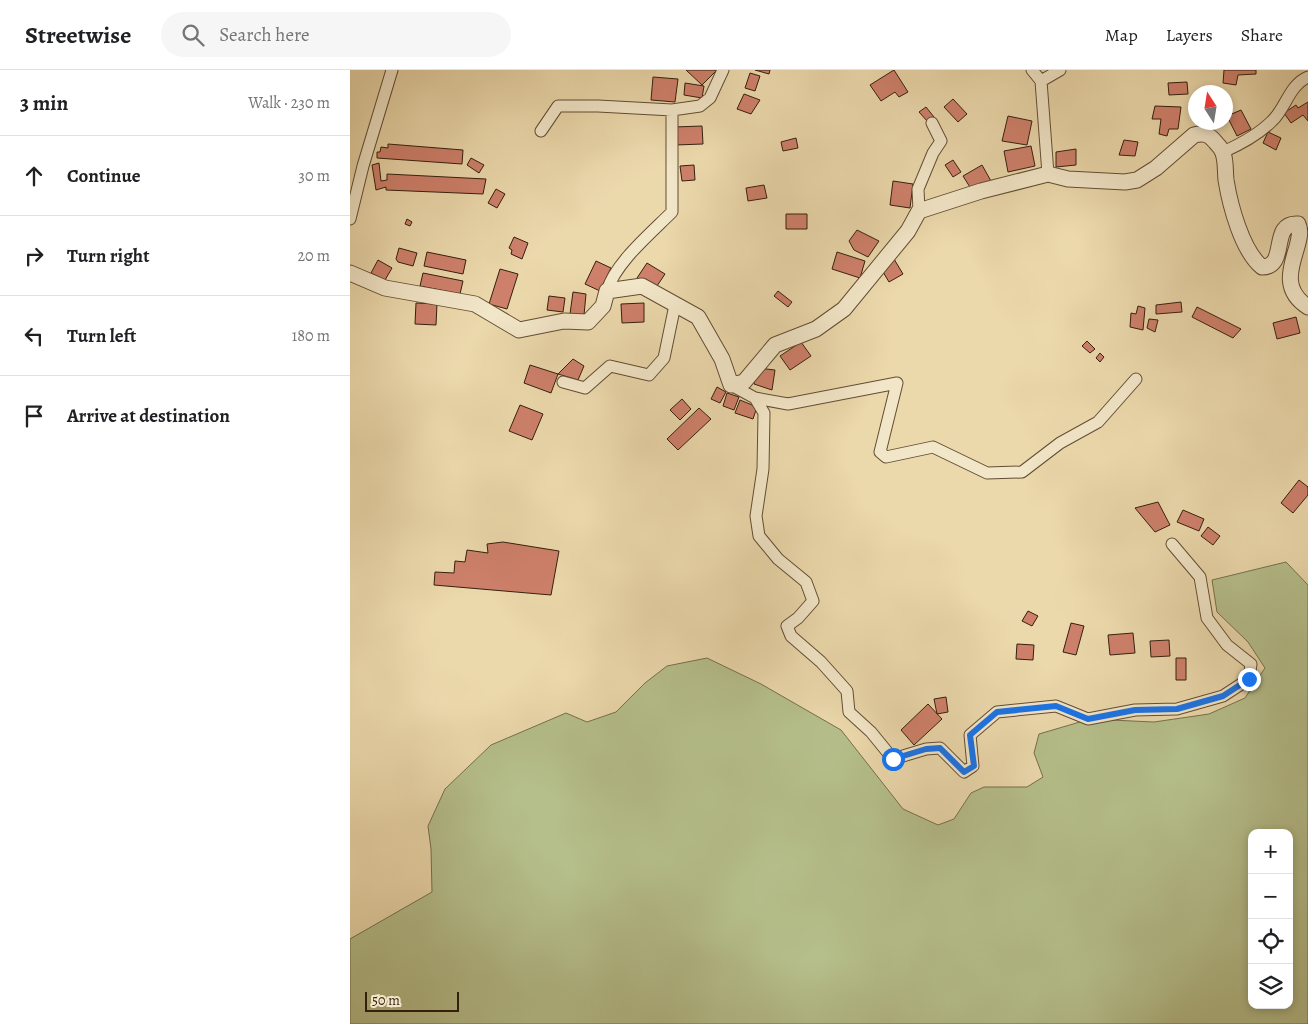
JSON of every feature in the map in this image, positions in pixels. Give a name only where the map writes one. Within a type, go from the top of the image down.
[{"type":"street","points":[[350,219],[363,166],[392,70]]},
{"type":"street","points":[[541,131],[558,106],[672,110],[700,106],[710,98],[723,70]]},
{"type":"street","points":[[1032,70],[1041,81],[1048,174]]},
{"type":"street","points":[[1041,81],[1060,70]]},
{"type":"street","points":[[1224,152],[1249,140],[1274,120],[1299,81],[1308,78]]},
{"type":"street","points":[[350,273],[386,288],[475,304],[519,330],[564,321],[588,322],[603,306],[610,281],[634,249],[672,212],[672,110]]},
{"type":"street","points":[[731,385],[744,382],[775,345],[816,329],[844,309],[908,231],[919,211],[918,189],[933,153],[941,142],[932,123]]},
{"type":"street","points":[[919,211],[981,191],[1048,174],[1068,179],[1125,182],[1137,180],[1156,168],[1194,135],[1202,133],[1212,137],[1224,152],[1231,208],[1255,261],[1262,267],[1270,266],[1276,261],[1281,233],[1285,228],[1293,223],[1298,224],[1301,228],[1301,237],[1292,275],[1294,294],[1308,306]]},
{"type":"street","points":[[607,291],[642,286],[698,317],[722,359],[731,385],[755,398],[788,404],[897,383],[880,452],[886,457],[932,447],[987,473],[1022,472],[1060,443],[1098,422],[1136,379]]},
{"type":"street","points":[[563,382],[585,388],[610,366],[649,375],[664,358],[675,305]]},
{"type":"street","points":[[755,398],[764,413],[763,470],[756,516],[759,536],[778,559],[806,582],[813,601],[798,618],[787,626],[791,636],[821,662],[847,691],[849,712],[871,732],[893,759],[926,749],[940,748],[964,772],[974,766],[970,735],[997,712],[1056,706],[1088,719],[1135,710],[1177,709],[1223,696],[1249,679],[1251,664],[1227,645],[1207,618],[1200,577],[1172,544]]},
{"type":"green space","points":[[1286,562],[1308,585],[1308,1024],[350,1024],[350,939],[432,892],[431,849],[428,826],[445,789],[491,745],[566,713],[587,722],[616,712],[645,683],[667,666],[707,658],[761,684],[841,730],[903,809],[938,825],[954,819],[971,793],[984,787],[1027,787],[1043,777],[1034,753],[1039,734],[1090,719],[1154,722],[1209,714],[1245,698],[1265,668],[1248,642],[1217,612],[1212,580]]},
{"type":"building","points":[[686,70],[714,70],[716,71],[702,85]]},
{"type":"building","points":[[755,70],[770,70],[769,74]]},
{"type":"building","points":[[894,70],[908,92],[899,97],[895,92],[881,101],[870,85]]},
{"type":"building","points":[[1224,70],[1256,70],[1256,74],[1238,75],[1236,85],[1223,83]]},
{"type":"building","points":[[750,73],[760,76],[755,91],[745,88]]},
{"type":"building","points":[[653,77],[678,79],[675,102],[651,100]]},
{"type":"building","points":[[1187,82],[1188,94],[1169,95],[1168,83]]},
{"type":"building","points":[[685,83],[704,86],[702,98],[684,95]]},
{"type":"building","points":[[744,94],[760,100],[751,114],[737,109]]},
{"type":"building","points":[[953,99],[967,114],[958,122],[944,107]]},
{"type":"building","points":[[1308,102],[1308,121],[1303,115],[1291,123],[1284,113],[1296,105],[1298,108]]},
{"type":"building","points":[[1155,106],[1181,107],[1178,129],[1169,129],[1167,136],[1159,134],[1161,119],[1152,119]]},
{"type":"building","points":[[926,107],[934,117],[928,122],[919,112]]},
{"type":"building","points":[[1241,110],[1251,129],[1237,136],[1233,128],[1233,113]]},
{"type":"building","points":[[1008,116],[1032,121],[1027,145],[1002,141]]},
{"type":"building","points":[[702,126],[703,144],[675,145],[674,127]]},
{"type":"building","points":[[1268,132],[1281,138],[1276,150],[1263,143]]},
{"type":"building","points":[[796,138],[798,148],[783,151],[781,142]]},
{"type":"building","points":[[1124,140],[1138,142],[1135,156],[1119,155]]},
{"type":"building","points":[[388,144],[463,150],[462,164],[377,158],[377,152],[380,152],[381,147],[388,148]]},
{"type":"building","points":[[1031,146],[1035,166],[1008,172],[1004,151]]},
{"type":"building","points":[[1076,149],[1076,165],[1056,167],[1056,152]]},
{"type":"building","points":[[471,158],[484,165],[479,173],[467,165]]},
{"type":"building","points":[[953,160],[961,172],[953,177],[945,165]]},
{"type":"building","points":[[379,163],[381,181],[387,180],[387,174],[486,179],[483,194],[386,190],[386,187],[376,190],[372,165]]},
{"type":"building","points":[[694,165],[695,180],[682,181],[680,166]]},
{"type":"building","points":[[982,165],[991,181],[973,192],[963,176]]},
{"type":"building","points":[[893,181],[913,184],[910,208],[890,205]]},
{"type":"building","points":[[764,185],[767,198],[748,201],[746,188]]},
{"type":"building","points":[[496,189],[505,194],[497,208],[488,203]]},
{"type":"building","points":[[786,214],[807,214],[807,229],[786,229]]},
{"type":"building","points":[[407,219],[412,222],[410,226],[405,224]]},
{"type":"building","points":[[857,230],[879,241],[868,257],[854,250],[849,241]]},
{"type":"building","points":[[514,237],[528,243],[522,259],[511,254],[512,250],[509,248]]},
{"type":"building","points":[[399,248],[417,253],[413,266],[398,262],[396,259]]},
{"type":"building","points":[[427,252],[466,260],[463,274],[424,266]]},
{"type":"building","points":[[837,252],[865,261],[860,278],[832,269]]},
{"type":"building","points":[[894,259],[903,274],[889,282],[880,267]]},
{"type":"building","points":[[378,260],[392,268],[385,280],[371,273]]},
{"type":"building","points":[[596,261],[611,268],[600,291],[585,284]]},
{"type":"building","points":[[647,263],[665,274],[655,289],[637,278]]},
{"type":"building","points":[[500,269],[518,274],[507,309],[489,304]]},
{"type":"building","points":[[423,273],[463,281],[460,294],[420,286]]},
{"type":"building","points":[[778,291],[792,302],[788,307],[774,296]]},
{"type":"building","points":[[573,292],[586,294],[584,315],[570,314]]},
{"type":"building","points":[[549,296],[565,298],[563,312],[547,310]]},
{"type":"building","points":[[1181,302],[1182,312],[1156,314],[1156,305]]},
{"type":"building","points":[[416,303],[437,304],[436,325],[415,324]]},
{"type":"building","points":[[644,303],[644,322],[622,323],[621,304]]},
{"type":"building","points":[[1138,306],[1145,308],[1143,330],[1130,327],[1131,313],[1136,314]]},
{"type":"building","points":[[1197,307],[1241,329],[1233,338],[1192,317]]},
{"type":"building","points":[[1296,317],[1300,333],[1277,339],[1273,323]]},
{"type":"building","points":[[1149,319],[1158,320],[1155,332],[1147,328]]},
{"type":"building","points":[[1087,341],[1095,349],[1090,353],[1082,346]]},
{"type":"building","points":[[801,342],[811,356],[790,370],[780,356]]},
{"type":"building","points":[[1100,353],[1104,357],[1100,362],[1096,358]]},
{"type":"building","points":[[573,359],[584,366],[578,380],[558,374]]},
{"type":"building","points":[[530,365],[558,374],[551,393],[524,383]]},
{"type":"building","points":[[758,368],[775,370],[772,390],[754,384]]},
{"type":"building","points":[[717,387],[726,392],[720,403],[711,399]]},
{"type":"building","points":[[727,393],[739,397],[734,410],[723,406]]},
{"type":"building","points":[[682,399],[691,409],[680,420],[670,410]]},
{"type":"building","points":[[740,400],[757,407],[753,419],[735,413]]},
{"type":"building","points":[[520,405],[543,414],[532,440],[509,431]]},
{"type":"building","points":[[699,408],[711,419],[678,450],[667,439]]},
{"type":"building","points":[[1299,480],[1308,487],[1308,495],[1293,513],[1281,503]]},
{"type":"building","points":[[1158,502],[1170,525],[1155,532],[1135,508]]},
{"type":"building","points":[[1183,510],[1204,519],[1199,531],[1177,522]]},
{"type":"building","points":[[1208,527],[1220,536],[1213,545],[1201,536]]},
{"type":"building","points":[[503,542],[559,551],[551,595],[434,585],[435,572],[454,573],[455,561],[465,562],[467,550],[488,553],[487,544]]},
{"type":"building","points":[[1028,611],[1038,616],[1032,626],[1022,621]]},
{"type":"building","points":[[1071,623],[1084,626],[1076,655],[1063,652]]},
{"type":"building","points":[[1133,633],[1135,653],[1110,655],[1108,635]]},
{"type":"building","points":[[1169,640],[1170,656],[1151,657],[1150,641]]},
{"type":"building","points":[[1017,644],[1034,645],[1033,660],[1016,659]]},
{"type":"building","points":[[1176,658],[1186,658],[1186,680],[1176,680]]},
{"type":"building","points":[[946,697],[948,712],[937,714],[934,699]]},
{"type":"building","points":[[928,704],[942,719],[914,745],[901,730]]},
{"type":"route","points":[[893,759],[926,749],[940,748],[964,772],[974,766],[970,735],[997,712],[1056,706],[1088,719],[1135,710],[1177,709],[1223,696],[1249,679]]}]
